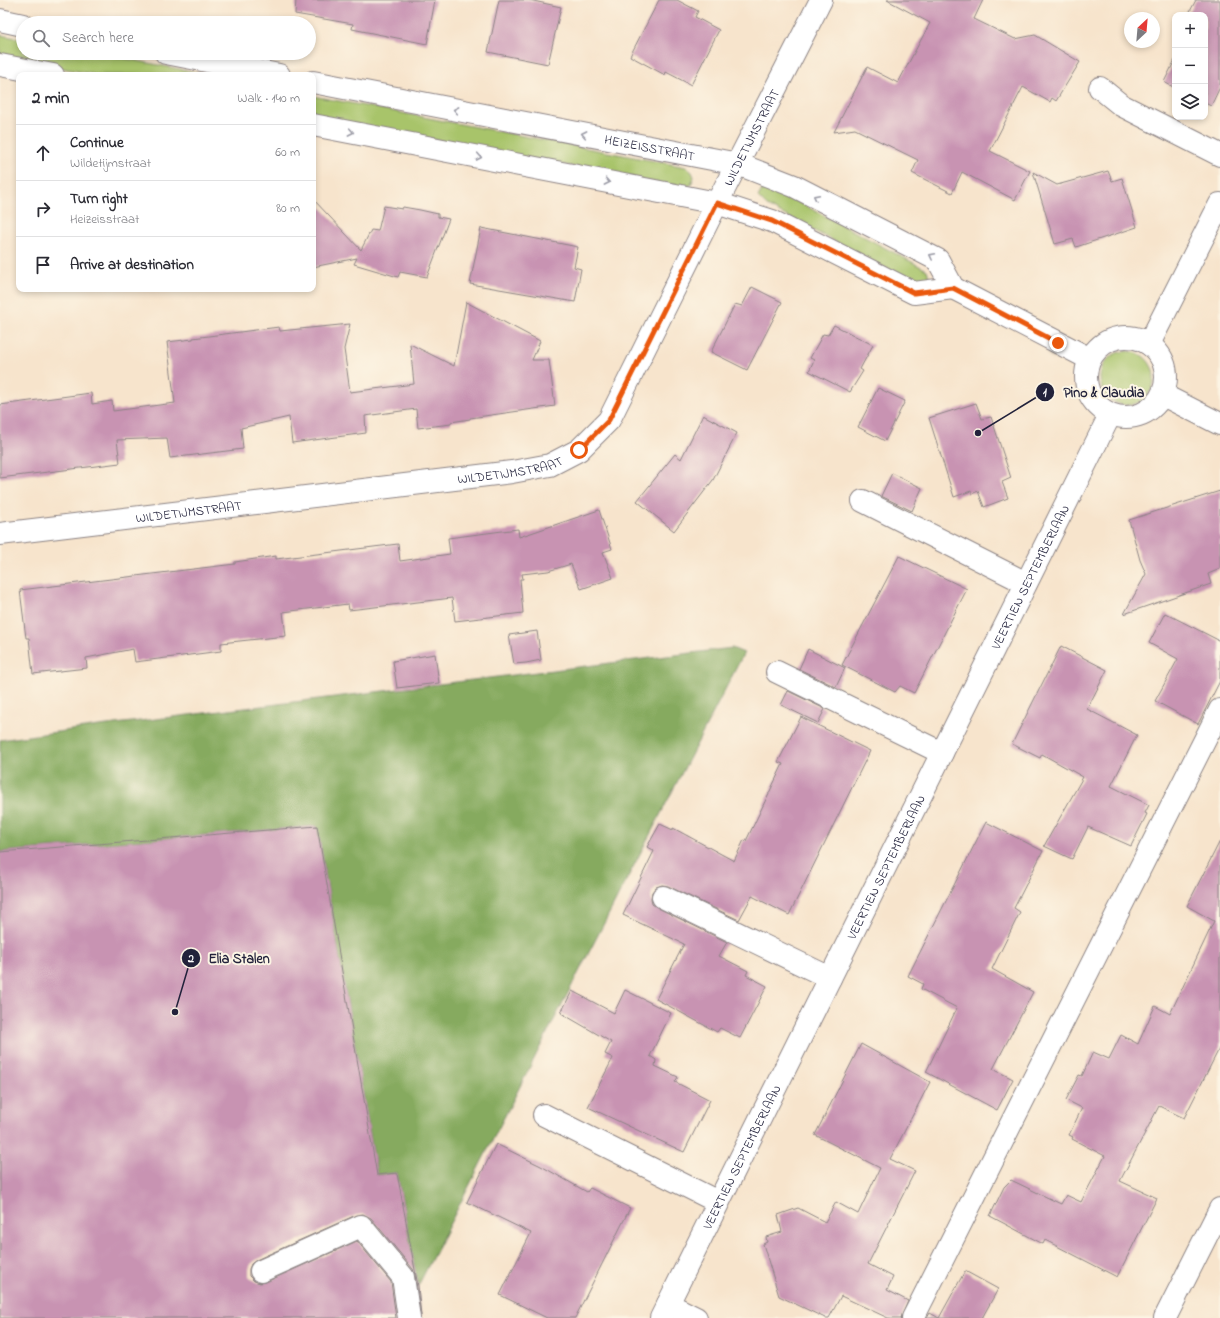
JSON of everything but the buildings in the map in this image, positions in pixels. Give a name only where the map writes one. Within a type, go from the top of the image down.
[{"type":"street","name":"WILDETIJMSTRAAT","points":[[0,534],[512,472],[550,465],[579,450],[609,420],[717,203],[821,0]]},
{"type":"street","points":[[0,20],[16,23]]},
{"type":"street","points":[[200,60],[257,72]]},
{"type":"street","points":[[0,65],[37,72]]},
{"type":"street","name":"HEIZEISSTRAAT","points":[[316,83],[738,164],[794,186],[938,260],[953,288]]},
{"type":"street","points":[[1100,88],[1121,105],[1220,155]]},
{"type":"street","points":[[316,126],[717,203],[772,221],[914,293],[953,288],[1090,359]]},
{"type":"street","points":[[1149,344],[1220,204]]},
{"type":"street","points":[[1127,336],[1137,338],[1149,344],[1162,358],[1167,375],[1162,395],[1153,407],[1141,415],[1126,417],[1110,415],[1096,404],[1088,393],[1085,378],[1087,364],[1100,345],[1111,339],[1127,336]]},
{"type":"street","points":[[1162,395],[1220,424]]},
{"type":"street","name":"VEERTIEN SEPTEMBERLAAN","points":[[664,1311],[1110,415]]},
{"type":"street","points":[[863,501],[1026,583]]},
{"type":"street","points":[[777,672],[942,753]]},
{"type":"street","points":[[913,1318],[1220,710]]},
{"type":"street","points":[[664,897],[830,978]]},
{"type":"street","points":[[544,1115],[718,1202]]},
{"type":"street","points":[[1165,1318],[1220,1209]]},
{"type":"street","points":[[261,1271],[361,1226],[403,1277],[409,1318]]},
{"type":"street","points":[[664,1311],[696,1318]]},
{"type":"green space","points":[[0,35],[16,38],[16,59],[0,56]]},
{"type":"green space","points":[[20,60],[133,60],[195,72],[82,72]]},
{"type":"green space","points":[[316,97],[686,167],[692,172],[694,177],[691,185],[683,188],[316,117]]},
{"type":"green space","points":[[770,187],[927,270],[929,277],[924,283],[918,285],[767,206],[758,197],[762,190]]},
{"type":"green space","points":[[1127,351],[1137,353],[1146,359],[1152,368],[1154,378],[1152,388],[1146,397],[1137,403],[1127,405],[1117,403],[1108,397],[1102,388],[1100,378],[1102,368],[1108,359],[1117,353]]},
{"type":"green space","points":[[732,648],[744,653],[418,1286],[397,1173],[377,1175],[317,826],[0,852],[0,740],[99,726]]},
{"type":"place","name":"Pino & Claudia","points":[[978,433]]},
{"type":"place","name":"Elia Stalen","points":[[175,1012]]},
{"type":"route","points":[[579,450],[609,420],[717,203],[772,221],[914,293],[953,288],[1058,343]]}]
